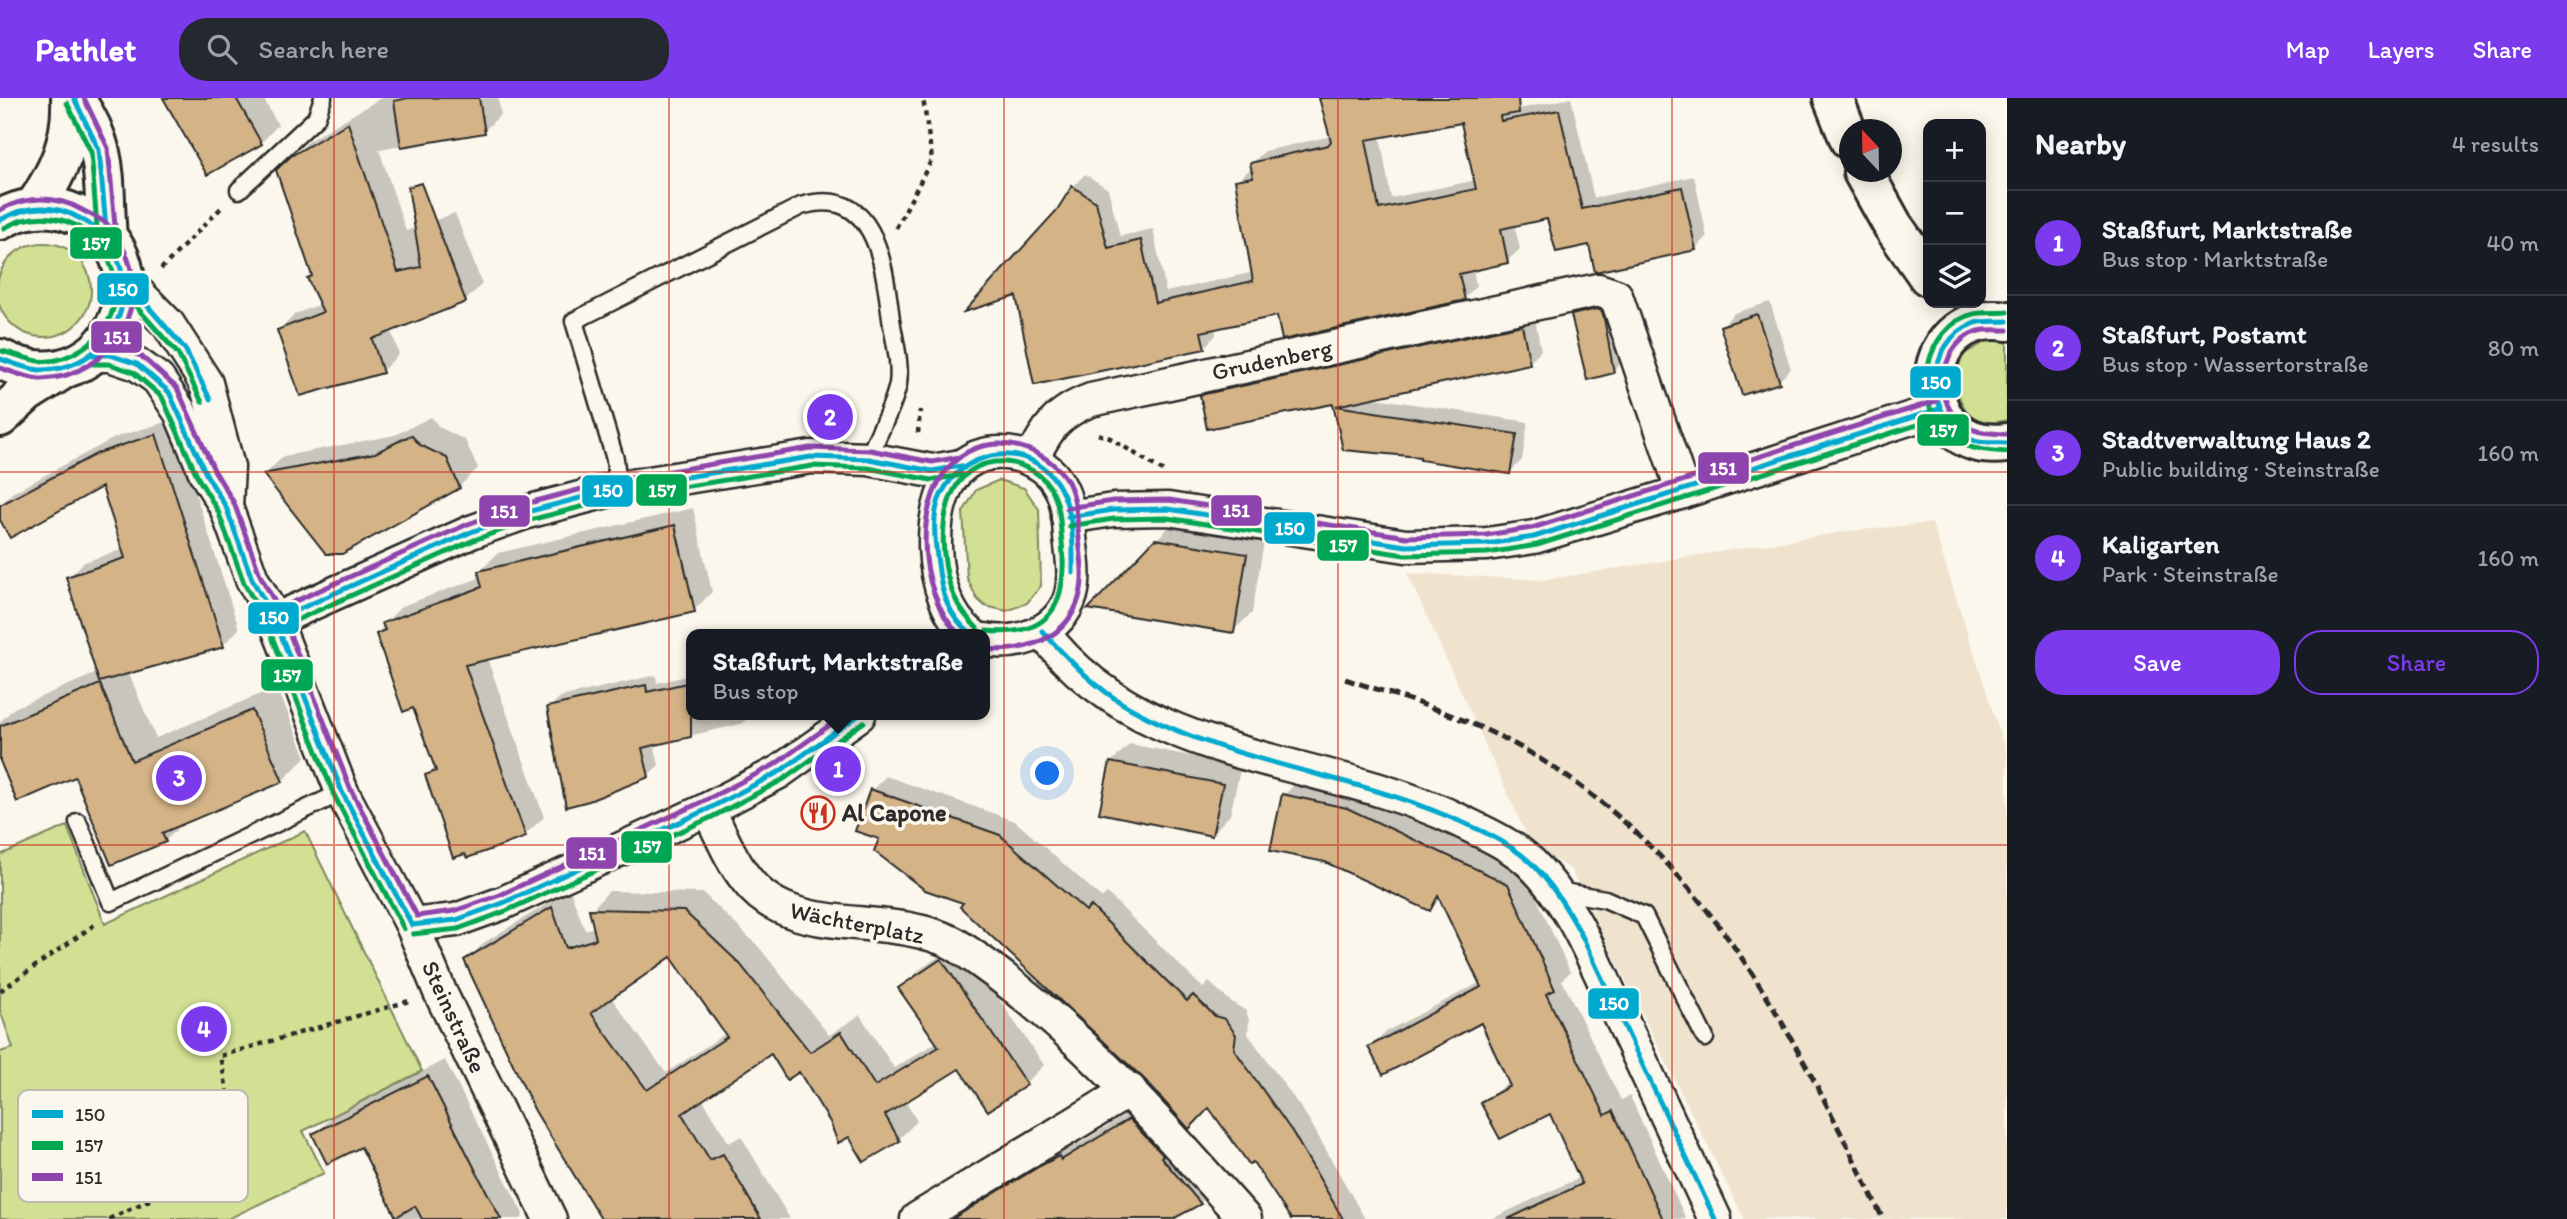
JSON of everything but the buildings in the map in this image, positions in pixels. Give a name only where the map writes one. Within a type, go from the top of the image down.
[{"type":"main road","points":[[17,214],[54,178],[72,120],[73,98]]},
{"type":"main road","points":[[73,98],[88,118],[102,152],[107,182],[107,238]]},
{"type":"main road","points":[[1833,98],[1842,119]]},
{"type":"main road","points":[[1869,182],[1893,226],[1923,269]]},
{"type":"main road","points":[[0,417],[26,393],[107,342],[140,277],[94,225],[78,215],[62,209],[17,214]]},
{"type":"main road","points":[[2007,321],[1957,315],[1936,362],[1933,386],[1945,419],[1962,435],[1986,444],[2007,443]]},
{"type":"main road","points":[[0,359],[32,371],[79,361]]},
{"type":"street","name":"Steinstraße","points":[[140,277],[206,383],[228,467],[226,508]]},
{"type":"street","name":"Grudenberg","points":[[1031,460],[1052,422],[1068,408],[1091,400],[1598,290],[1616,296],[1683,492]]},
{"type":"street","name":"Steinstraße","points":[[79,361],[110,355],[137,364],[158,379],[180,412],[206,474],[226,508],[252,579],[275,620],[342,792],[412,925],[440,992],[550,1219]]},
{"type":"street","points":[[1068,517],[1114,510],[1168,509],[1373,541],[1463,547],[1534,537],[1683,492],[1939,408]]},
{"type":"street","points":[[275,620],[471,532],[618,488],[811,457],[869,459],[932,471],[961,466],[989,454],[1012,454],[1044,467],[1059,485],[1068,517],[1073,570],[1070,597],[1051,624],[1042,631],[1007,643],[990,641]]},
{"type":"street","points":[[961,466],[939,499],[936,523],[939,574],[945,598],[954,618],[966,629]]},
{"type":"street","points":[[1042,631],[1085,677],[1150,720],[1235,751],[1331,774],[1434,808],[1487,834],[1529,861],[1557,891],[1585,941],[1715,1219]]},
{"type":"street","points":[[412,925],[456,920],[503,903],[708,809],[779,772],[852,720]]},
{"type":"street","name":"Wächterplatz","points":[[708,809],[745,878],[758,894],[779,909],[817,918],[904,928],[954,943],[1000,974],[1130,1090],[1245,1219]]},
{"type":"street","points":[[917,1219],[1130,1090]]},
{"type":"lane","points":[[239,190],[316,118],[323,98]]},
{"type":"lane","points":[[618,488],[615,459],[574,321],[801,206],[822,200],[857,214],[871,232],[882,255],[898,382],[869,459]]},
{"type":"lane","points":[[78,822],[111,902],[342,792]]},
{"type":"lane","points":[[1557,891],[1605,899],[1644,916],[1705,1038]]},
{"type":"path","points":[[893,234],[932,159],[923,98]]},
{"type":"path","points":[[140,277],[239,190]]},
{"type":"path","points":[[918,433],[922,399]]},
{"type":"path","points":[[0,991],[98,923],[111,902]]},
{"type":"path","points":[[226,1090],[219,1056],[440,992]]},
{"type":"path","points":[[109,1219],[145,1202]]},
{"type":"shaded area","points":[[1932,523],[2007,755],[2007,1219],[1744,1219],[1571,870],[1530,843],[1407,573],[1544,580],[1849,531]]},
{"type":"green space","points":[[35,244],[53,244],[70,251],[83,264],[90,281],[90,299],[83,316],[70,329],[53,336],[35,336],[18,329],[5,316],[-1,302],[-1,278],[5,264],[18,251]]},
{"type":"green space","points":[[1989,340],[2007,341],[2007,420],[1992,422],[1979,420],[1969,414],[1958,393],[1957,380],[1964,354]]},
{"type":"green space","points":[[999,480],[1024,488],[1039,509],[1041,586],[1027,603],[1007,611],[985,606],[977,599],[967,578],[963,512],[976,490]]},
{"type":"green space","points":[[67,826],[105,924],[305,831],[422,1071],[303,1131],[324,1173],[228,1219],[0,1219],[0,1052],[13,1048],[0,1010],[0,855]]},
{"type":"railway","points":[[1345,679],[1474,724],[1522,748],[1606,806],[1659,855],[1705,908],[1747,965],[1784,1025],[1883,1219]]},
{"type":"transit line","name":"150","points":[[74,98],[99,150],[107,238]]},
{"type":"transit line","name":"151","points":[[84,98],[108,148],[116,237]]},
{"type":"transit line","name":"157","points":[[67,103],[91,152],[98,239]]},
{"type":"transit line","name":"151","points":[[0,210],[20,202],[41,199],[72,205],[100,219],[118,240],[129,263],[133,287],[130,310],[121,331],[107,350],[89,365],[67,375],[42,379],[26,377],[0,368]]},
{"type":"transit line","name":"150","points":[[0,220],[20,211],[41,208],[61,211],[81,219],[104,238],[118,261],[124,285],[121,310],[111,333],[94,352],[71,365],[42,370],[26,368],[0,359]]},
{"type":"transit line","name":"157","points":[[2,351],[38,361],[68,356],[83,348],[105,326],[115,301],[114,275],[104,251],[86,232],[62,220],[34,218],[4,228]]},
{"type":"transit line","name":"150","points":[[125,280],[185,349],[210,399]]},
{"type":"transit line","name":"157","points":[[118,286],[178,354],[202,402]]},
{"type":"transit line","name":"157","points":[[2006,452],[1967,446],[1946,434],[1935,420],[1926,384],[1934,348],[1944,333],[1957,321],[1974,314],[2007,312]]},
{"type":"transit line","name":"150","points":[[2007,321],[1979,322],[1958,332],[1946,346],[1938,364],[1936,382],[1938,400],[1945,418],[1958,432],[1979,442],[2007,443]]},
{"type":"transit line","name":"151","points":[[2007,330],[1982,330],[1966,337],[1949,357],[1944,385],[1951,412],[1965,426],[1977,431],[2007,434]]},
{"type":"transit line","name":"151","points":[[93,346],[112,346],[141,356],[177,388],[214,470],[234,503],[260,575],[283,617],[350,788],[417,916],[454,911],[500,895],[704,801],[774,765],[837,720]]},
{"type":"transit line","name":"150","points":[[93,355],[110,355],[137,364],[169,392],[206,474],[226,507],[252,579],[275,620],[342,792],[412,925]]},
{"type":"transit line","name":"157","points":[[93,364],[109,364],[133,372],[162,397],[198,478],[218,511],[244,583],[267,624],[334,795],[404,929]]},
{"type":"transit line","name":"151","points":[[1067,508],[1113,501],[1169,500],[1407,537],[1486,535],[1532,528],[1936,401]]},
{"type":"transit line","name":"150","points":[[1068,517],[1113,510],[1168,509],[1406,546],[1487,544],[1534,537],[1939,409]]},
{"type":"transit line","name":"157","points":[[1069,526],[1114,519],[1167,518],[1405,555],[1487,553],[1537,545],[1942,417]]},
{"type":"transit line","name":"151","points":[[955,629],[934,595],[928,570],[925,544],[927,518],[933,494],[945,473],[961,456],[975,449],[1005,444],[1035,452],[1059,470],[1071,489],[1076,510],[1081,591],[1073,612],[1065,624],[1054,633],[1029,645],[990,649]]},
{"type":"transit line","name":"151","points":[[271,612],[468,524],[525,504],[616,480],[810,448],[870,450],[932,462],[960,457]]},
{"type":"transit line","name":"150","points":[[965,629],[951,611],[944,593],[939,574],[935,529],[936,511],[941,495],[952,478],[967,466],[984,458],[1002,455],[1021,457],[1038,464],[1052,476],[1063,494],[1069,513],[1073,573]]},
{"type":"transit line","name":"150","points":[[275,620],[471,532],[527,512],[618,488],[811,457],[869,459],[932,471],[961,466]]},
{"type":"transit line","name":"157","points":[[977,628],[959,606],[949,583],[943,546],[947,508],[953,491],[963,477],[977,467],[988,463],[1011,463],[1032,470],[1041,477],[1054,495],[1060,524],[1062,582],[1051,612],[1041,622],[1009,632],[990,631]]},
{"type":"transit line","name":"157","points":[[279,628],[474,540],[530,520],[620,497],[812,466],[868,468],[931,480],[962,475]]},
{"type":"transit line","name":"150","points":[[1042,631],[1072,663],[1105,692],[1167,726],[1244,754],[1404,800],[1488,834],[1530,862],[1559,897],[1582,936],[1715,1219]]},
{"type":"transit line","name":"150","points":[[412,925],[456,920],[503,903],[708,809],[779,772],[852,720]]},
{"type":"transit line","name":"157","points":[[413,934],[458,929],[506,911],[712,817],[784,779],[864,722]]},
{"type":"place","name":"Staßfurt, Postamt","points":[[830,417]]},
{"type":"place","name":"Staßfurt, Marktstraße","points":[[838,769]]},
{"type":"place","name":"Stadtverwaltung Haus 2","points":[[179,778]]},
{"type":"place","name":"Al Capone","points":[[818,813]]},
{"type":"place","name":"Kaligarten","points":[[204,1029]]}]
